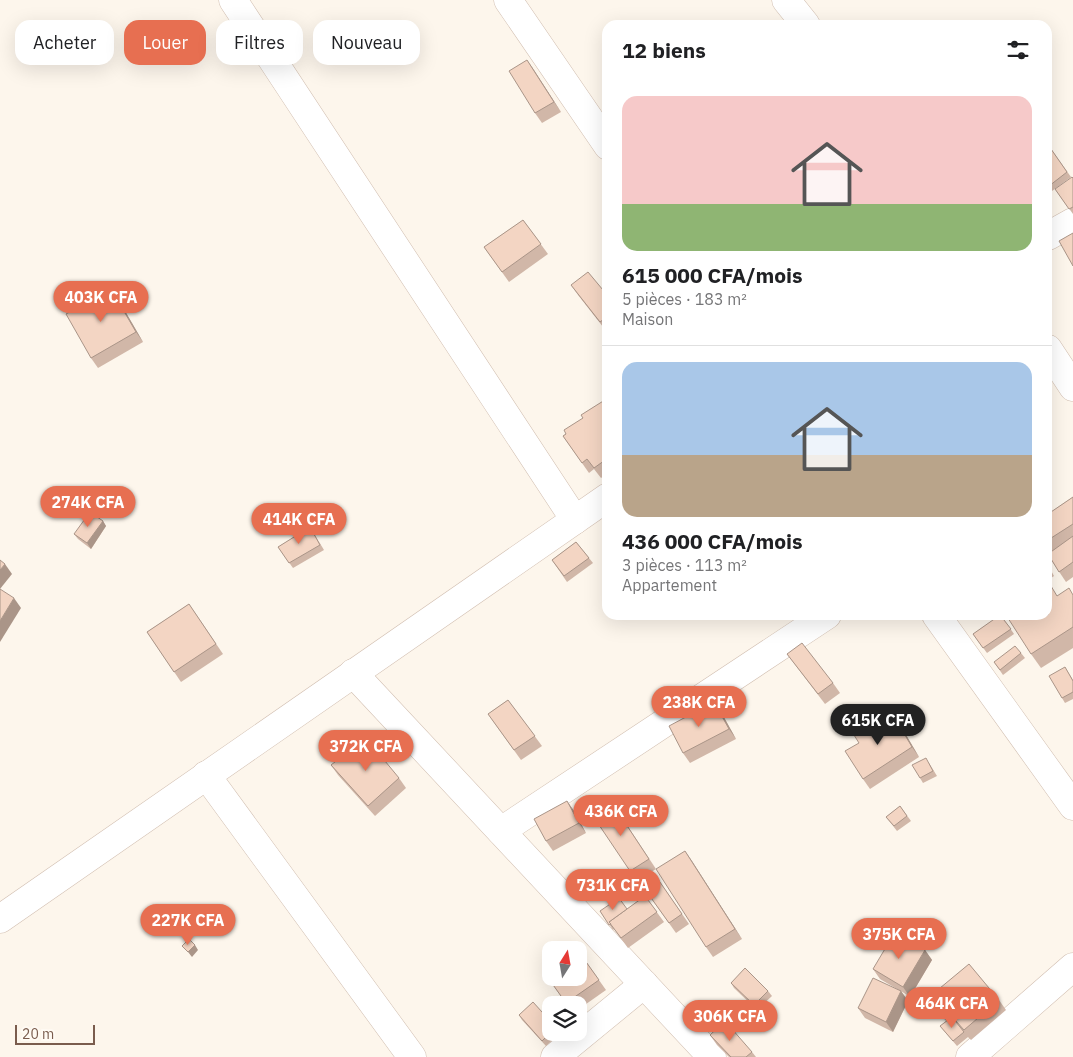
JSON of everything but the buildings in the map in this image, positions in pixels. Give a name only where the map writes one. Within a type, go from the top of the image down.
[{"type":"street","points":[[234,0],[575,520]]},
{"type":"street","points":[[508,0],[602,137]]},
{"type":"street","points":[[786,0],[802,20]]},
{"type":"street","points":[[1052,234],[1073,222]]},
{"type":"street","points":[[1052,355],[1073,387]]},
{"type":"street","points":[[0,919],[602,501]]},
{"type":"street","points":[[501,831],[819,620]]},
{"type":"street","points":[[940,620],[1073,806]]},
{"type":"street","points":[[353,673],[712,1057]]},
{"type":"street","points":[[206,775],[412,1057]]},
{"type":"street","points":[[970,1057],[1073,967]]},
{"type":"street","points":[[555,1057],[644,984]]}]
